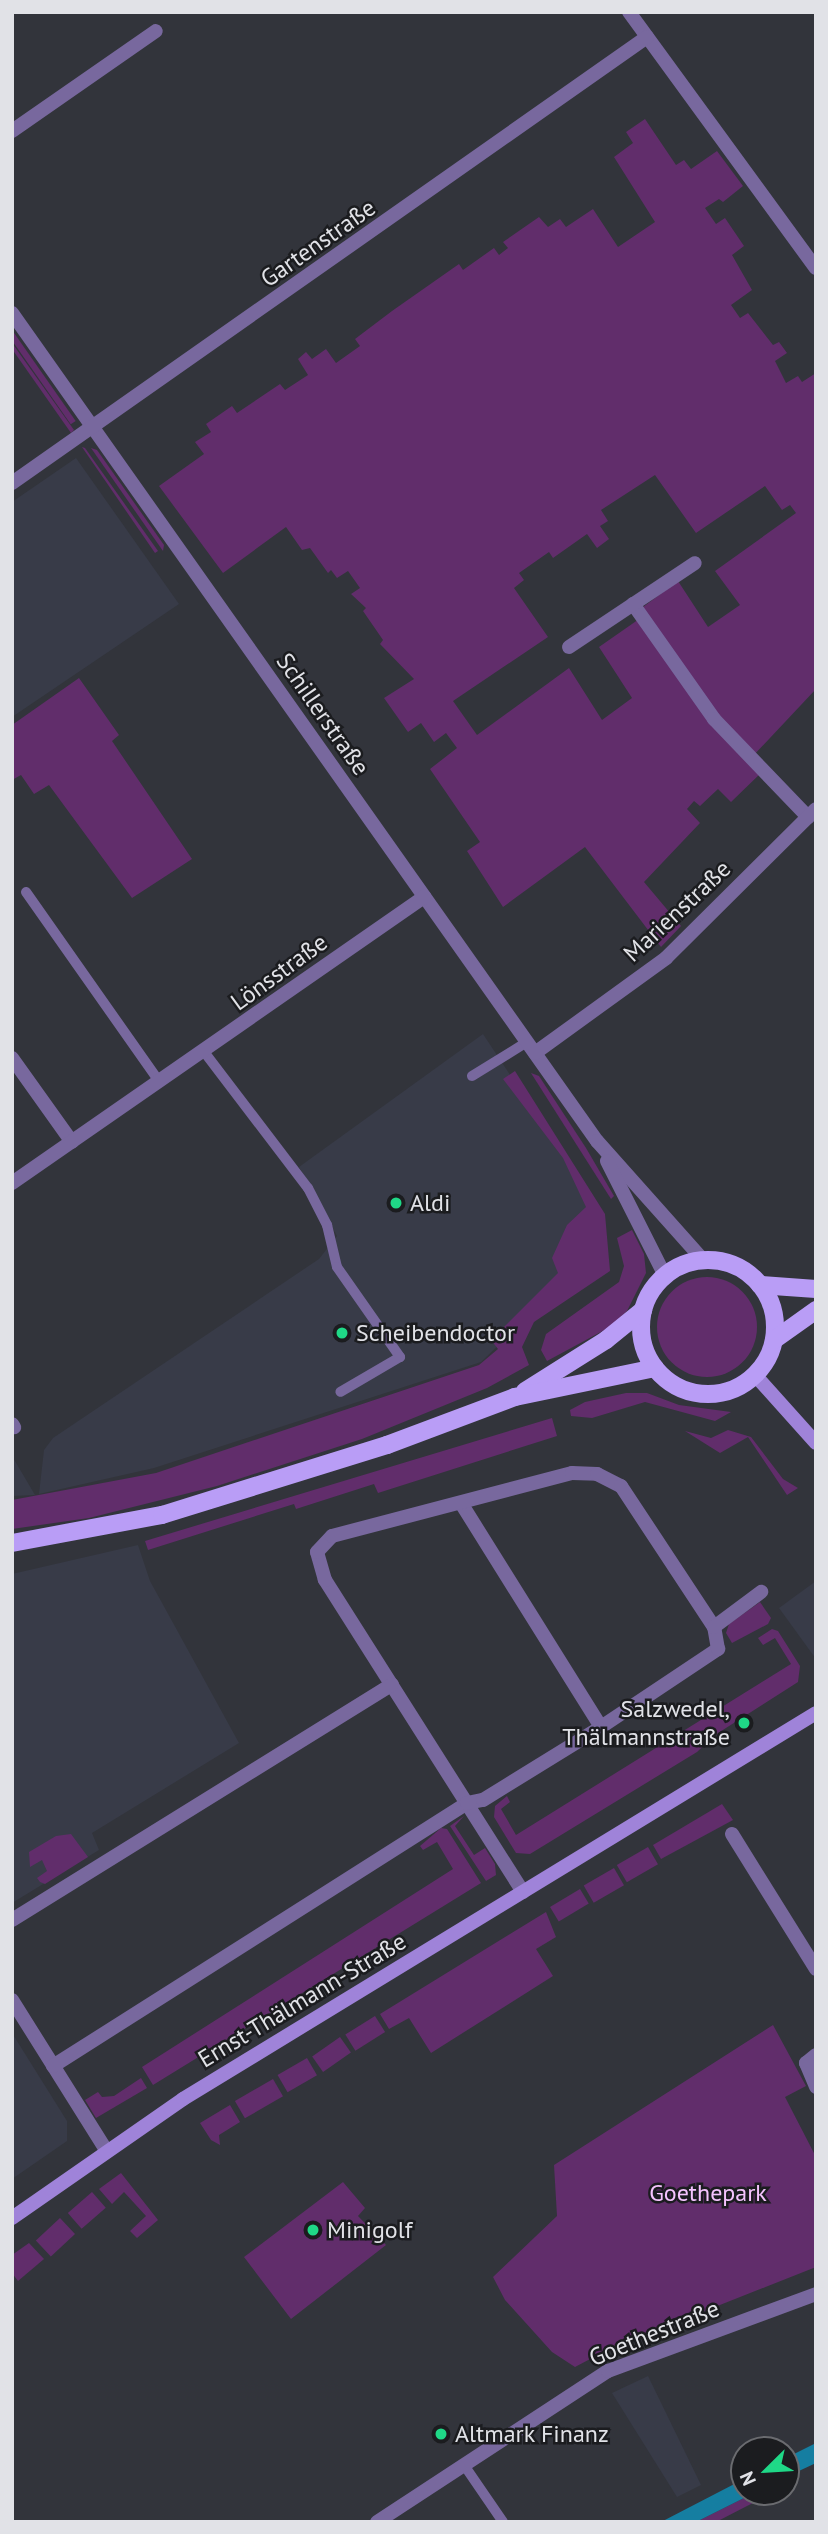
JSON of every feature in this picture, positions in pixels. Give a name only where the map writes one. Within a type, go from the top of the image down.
[{"type":"main road","points":[[515,1397],[606,1340],[643,1310],[665,1276],[703,1260],[735,1266],[760,1285],[773,1311],[774,1340]]},
{"type":"main road","points":[[760,1285],[816,1289]]},
{"type":"main road","points":[[643,1310],[642,1340],[655,1368],[677,1387],[706,1394],[735,1389],[755,1375],[774,1340],[816,1310]]},
{"type":"main road","points":[[12,1543],[116,1525],[216,1500],[387,1445],[515,1397],[655,1368]]},
{"type":"main road","points":[[755,1375],[816,1443]]},
{"type":"main road","name":"Ernst-Thälmann-Straße","points":[[12,2218],[106,2150],[816,1713]]},
{"type":"street","points":[[629,12],[816,268]]},
{"type":"street","points":[[12,131],[156,31]]},
{"type":"street","name":"Gartenstraße","points":[[12,483],[647,37]]},
{"type":"street","name":"Schillerstraße","points":[[12,313],[597,1141],[703,1260]]},
{"type":"street","points":[[569,647],[695,563]]},
{"type":"street","name":"Marienstraße","points":[[531,1048],[667,958],[812,813],[713,719],[633,604]]},
{"type":"street","name":"Lönsstraße","points":[[12,1184],[158,1080],[205,1053],[424,897]]},
{"type":"street","points":[[12,1058],[72,1142]]},
{"type":"street","name":"Schillerstraße","points":[[597,1141],[665,1276]]},
{"type":"street","points":[[53,2066],[467,1803],[483,1800],[601,1727],[718,1649],[714,1627],[621,1486],[597,1474],[572,1473],[332,1536],[317,1552],[325,1580],[392,1684],[467,1803],[523,1892]]},
{"type":"street","points":[[461,1503],[601,1727]]},
{"type":"street","points":[[714,1627],[761,1592]]},
{"type":"street","points":[[12,1920],[392,1684]]},
{"type":"street","points":[[732,1834],[816,1969]]},
{"type":"street","points":[[12,2000],[106,2150]]},
{"type":"street","points":[[816,2055],[806,2063],[816,2087]]},
{"type":"street","name":"Goethestraße","points":[[377,2522],[608,2371],[816,2294]]},
{"type":"lane","points":[[26,892],[158,1080]]},
{"type":"lane","points":[[472,1076],[531,1048]]},
{"type":"lane","points":[[205,1053],[307,1188],[327,1226],[337,1268],[400,1357],[340,1392]]},
{"type":"lane","points":[[464,2465],[502,2522]]},
{"type":"shaded area","points":[[76,458],[179,604],[12,717],[12,502]]},
{"type":"shaded area","points":[[483,1034],[600,1211],[562,1284],[481,1362],[154,1468],[39,1494],[44,1450],[53,1438],[319,1259],[337,1236],[299,1167]]},
{"type":"shaded area","points":[[12,1456],[35,1495],[12,1496]]},
{"type":"shaded area","points":[[138,1545],[150,1581],[239,1743],[92,1833],[99,1850],[12,1903],[12,1574]]},
{"type":"shaded area","points":[[816,1581],[816,1659],[779,1608]]},
{"type":"shaded area","points":[[12,2033],[67,2121],[67,2141],[12,2179]]},
{"type":"shaded area","points":[[648,2376],[701,2485],[677,2497],[612,2393]]},
{"type":"green space","points":[[645,119],[676,165],[684,160],[691,169],[717,151],[743,186],[723,202],[719,199],[705,208],[716,224],[725,218],[744,246],[732,255],[752,290],[731,305],[740,318],[748,313],[773,345],[779,342],[787,353],[775,361],[786,383],[798,376],[802,382],[816,373],[816,689],[752,757],[715,718],[639,610],[678,581],[708,627],[740,605],[715,571],[796,513],[790,505],[782,510],[765,486],[696,533],[655,475],[601,510],[608,521],[600,526],[609,539],[597,548],[587,534],[553,558],[549,552],[519,573],[524,580],[514,588],[548,637],[453,701],[477,735],[569,668],[602,720],[632,698],[599,647],[642,617],[705,708],[762,772],[731,802],[718,789],[700,806],[694,801],[687,809],[700,823],[644,882],[681,926],[661,947],[585,847],[503,907],[467,851],[480,842],[430,769],[457,748],[446,733],[434,742],[421,723],[408,732],[384,698],[414,679],[380,644],[383,640],[363,611],[366,608],[351,594],[360,588],[348,571],[337,578],[331,570],[328,573],[310,548],[302,550],[286,527],[223,573],[159,486],[204,454],[195,442],[211,432],[206,424],[232,406],[237,413],[280,384],[285,390],[308,375],[298,359],[306,352],[312,359],[326,349],[336,363],[360,346],[355,339],[392,311],[459,264],[463,270],[494,248],[499,255],[508,248],[503,242],[539,217],[548,227],[560,219],[566,227],[593,209],[618,247],[655,222],[614,157],[633,143],[626,132]]},
{"type":"green space","points":[[12,330],[76,421],[71,424],[12,340]]},
{"type":"green space","points":[[12,343],[74,430],[71,433],[12,349]]},
{"type":"green space","points":[[82,447],[85,448],[158,551],[155,553]]},
{"type":"green space","points":[[91,448],[97,450],[164,545],[163,551]]},
{"type":"green space","points":[[79,678],[119,735],[112,741],[192,859],[132,898],[49,785],[34,794],[21,775],[12,780],[12,725]]},
{"type":"green space","points":[[515,1071],[605,1214],[610,1271],[534,1322],[522,1347],[529,1365],[487,1388],[362,1439],[217,1486],[89,1518],[12,1529],[12,1500],[156,1473],[479,1365],[498,1349],[491,1340],[558,1273],[552,1258],[567,1225],[586,1207],[563,1158],[503,1079]]},
{"type":"green space","points":[[531,1073],[539,1076],[586,1148],[614,1196],[611,1199]]},
{"type":"green space","points":[[632,1230],[644,1254],[646,1273],[627,1311],[610,1327],[547,1361],[541,1350],[546,1334],[619,1282],[624,1266],[617,1238]]},
{"type":"green space","points":[[707,1277],[726,1281],[742,1292],[753,1308],[757,1327],[753,1346],[742,1362],[726,1373],[707,1377],[688,1373],[672,1362],[661,1346],[657,1327],[661,1308],[672,1292],[688,1281]]},
{"type":"green space","points":[[626,1393],[647,1393],[679,1405],[731,1412],[715,1421],[645,1402],[592,1418],[571,1416],[570,1410],[585,1402]]},
{"type":"green space","points":[[552,1418],[557,1436],[378,1493],[374,1484],[296,1509],[294,1504],[148,1550],[145,1541]]},
{"type":"green space","points":[[728,1430],[751,1437],[783,1479],[798,1488],[787,1495],[748,1437],[720,1453],[685,1431],[711,1438]]},
{"type":"green space","points":[[760,1602],[771,1618],[768,1624],[732,1643],[726,1633],[729,1624]]},
{"type":"green space","points":[[772,1629],[778,1631],[800,1666],[798,1682],[715,1735],[697,1752],[530,1854],[516,1853],[494,1817],[495,1806],[507,1796],[510,1802],[501,1809],[516,1835],[791,1664],[775,1638],[763,1645],[758,1638]]},
{"type":"green space","points":[[722,1804],[733,1820],[661,1859],[653,1845]]},
{"type":"green space","points":[[464,1816],[455,1826],[474,1855],[485,1848],[495,1864],[496,1875],[486,1881],[450,1826]]},
{"type":"green space","points":[[441,1828],[447,1829],[481,1883],[153,2085],[142,2067],[453,1869],[437,1842],[423,1850],[420,1846]]},
{"type":"green space","points":[[71,1834],[88,1857],[45,1884],[40,1882],[37,1878],[47,1871],[42,1860],[30,1867],[29,1852],[56,1836]]},
{"type":"green space","points":[[648,1847],[658,1864],[627,1882],[617,1865]]},
{"type":"green space","points":[[614,1868],[624,1885],[594,1903],[584,1886]]},
{"type":"green space","points":[[580,1889],[589,1904],[559,1922],[550,1907]]},
{"type":"green space","points":[[546,1912],[556,1937],[536,1949],[553,1976],[431,2053],[409,2018],[389,2029],[380,2014]]},
{"type":"green space","points":[[375,2016],[385,2032],[355,2051],[345,2035]]},
{"type":"green space","name":"Goethepark","points":[[773,2025],[806,2086],[785,2097],[816,2157],[816,2267],[609,2349],[575,2367],[552,2352],[505,2300],[493,2277],[557,2216],[554,2165]]},
{"type":"green space","points":[[340,2037],[351,2053],[323,2072],[312,2057]]},
{"type":"green space","points":[[307,2058],[317,2075],[288,2092],[278,2075]]},
{"type":"green space","points":[[141,2078],[147,2088],[96,2118],[85,2100],[98,2092],[102,2097],[114,2096]]},
{"type":"green space","points":[[273,2079],[283,2096],[245,2118],[235,2101]]},
{"type":"green space","points":[[230,2105],[240,2122],[219,2135],[220,2145],[211,2140],[200,2123]]},
{"type":"green space","points":[[121,2173],[158,2220],[137,2238],[130,2231],[146,2216],[124,2192],[112,2204],[99,2189]]},
{"type":"green space","points":[[343,2182],[365,2208],[358,2216],[386,2245],[291,2319],[244,2257]]},
{"type":"green space","points":[[92,2192],[106,2208],[82,2229],[68,2213]]},
{"type":"green space","points":[[60,2218],[75,2234],[51,2257],[36,2241]]},
{"type":"green space","points":[[29,2243],[44,2259],[18,2281],[12,2273],[12,2255]]},
{"type":"green space","points":[[730,2505],[747,2506],[716,2522],[696,2522]]},
{"type":"water","points":[[816,2443],[816,2463],[800,2470],[800,2451]]},
{"type":"water","points":[[730,2486],[730,2505],[696,2522],[661,2522]]},
{"type":"place","name":"Aldi","points":[[396,1203]]},
{"type":"place","name":"Scheibendoctor","points":[[342,1333]]},
{"type":"place","name":"Salzwedel, Thälmannstraße","points":[[744,1723]]},
{"type":"place","name":"Minigolf","points":[[313,2230]]},
{"type":"place","name":"Altmark Finanz","points":[[441,2434]]}]
